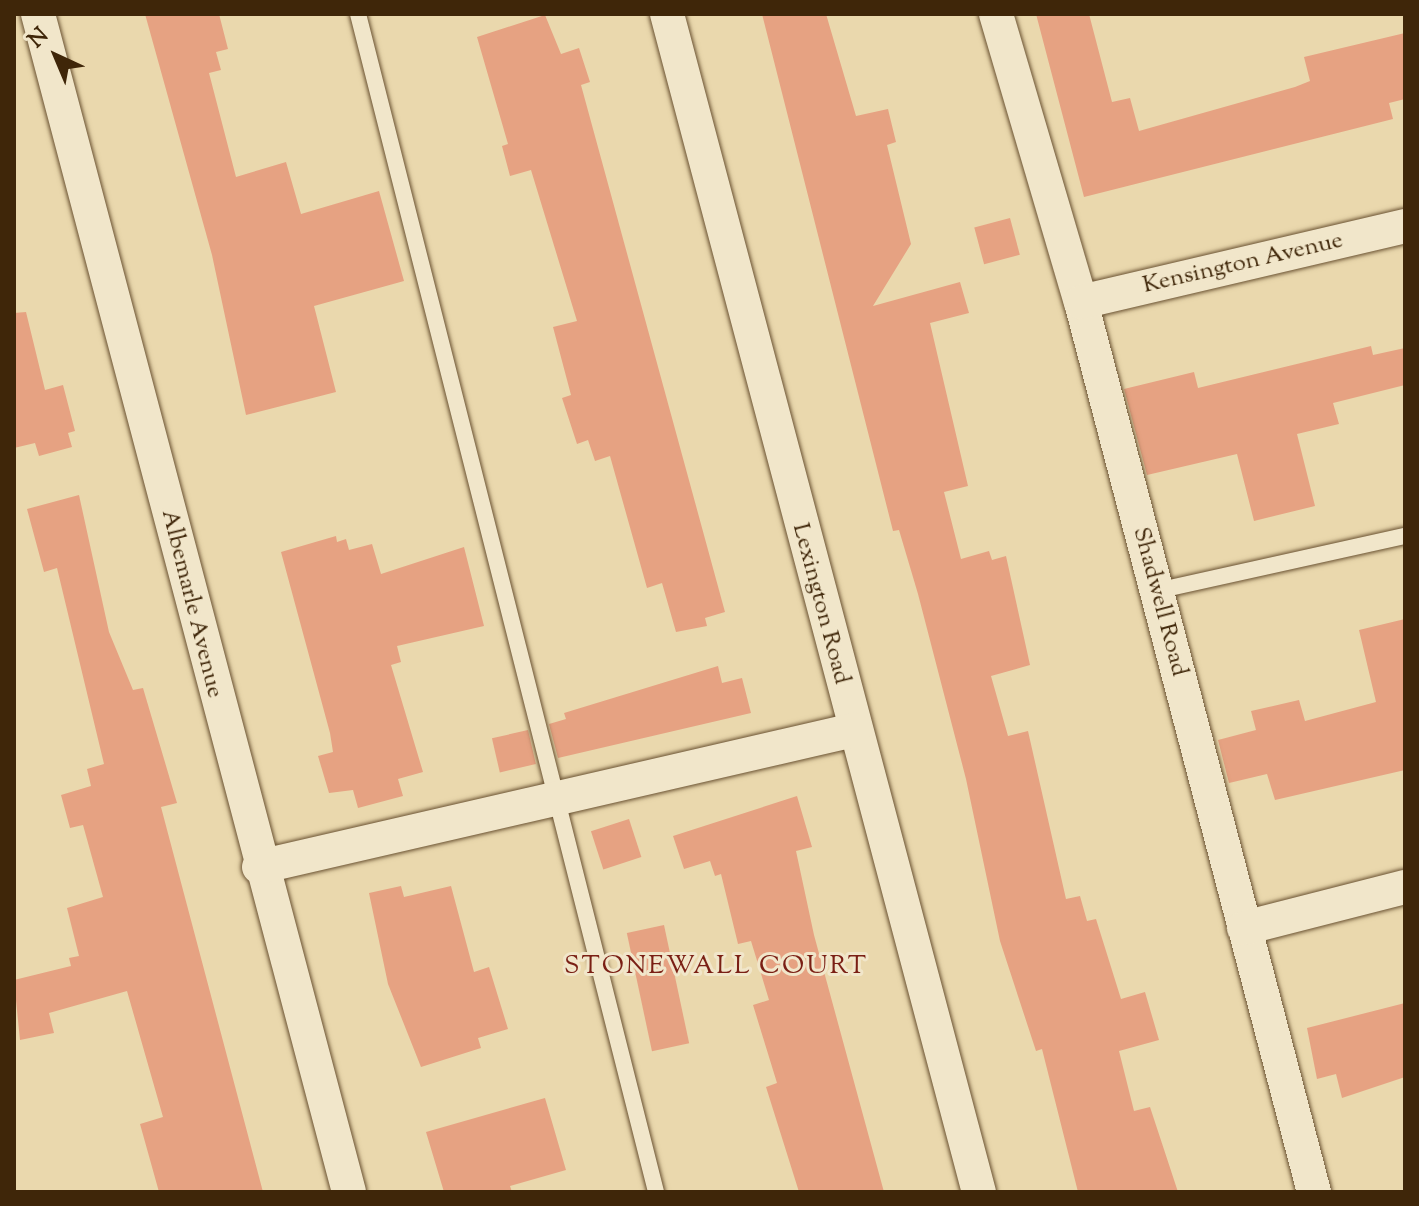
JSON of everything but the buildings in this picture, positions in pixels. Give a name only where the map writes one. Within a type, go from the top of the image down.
[{"type":"street","name":"Albemarle Avenue","points":[[38,14],[259,867],[349,1192]]},
{"type":"street","name":"Lexington Road","points":[[667,14],[854,730],[979,1192]]},
{"type":"street","name":"Shadwell Road","points":[[996,14],[1081,302],[1314,1192]]},
{"type":"street","name":"Kensington Avenue","points":[[1081,302],[1405,226]]},
{"type":"street","points":[[259,867],[854,730]]},
{"type":"street","points":[[1244,928],[1405,887]]},
{"type":"lane","points":[[358,14],[656,1192]]},
{"type":"lane","points":[[1156,591],[1405,536]]},
{"type":"district","name":"STONEWALL COURT","points":[[716,967]]}]
